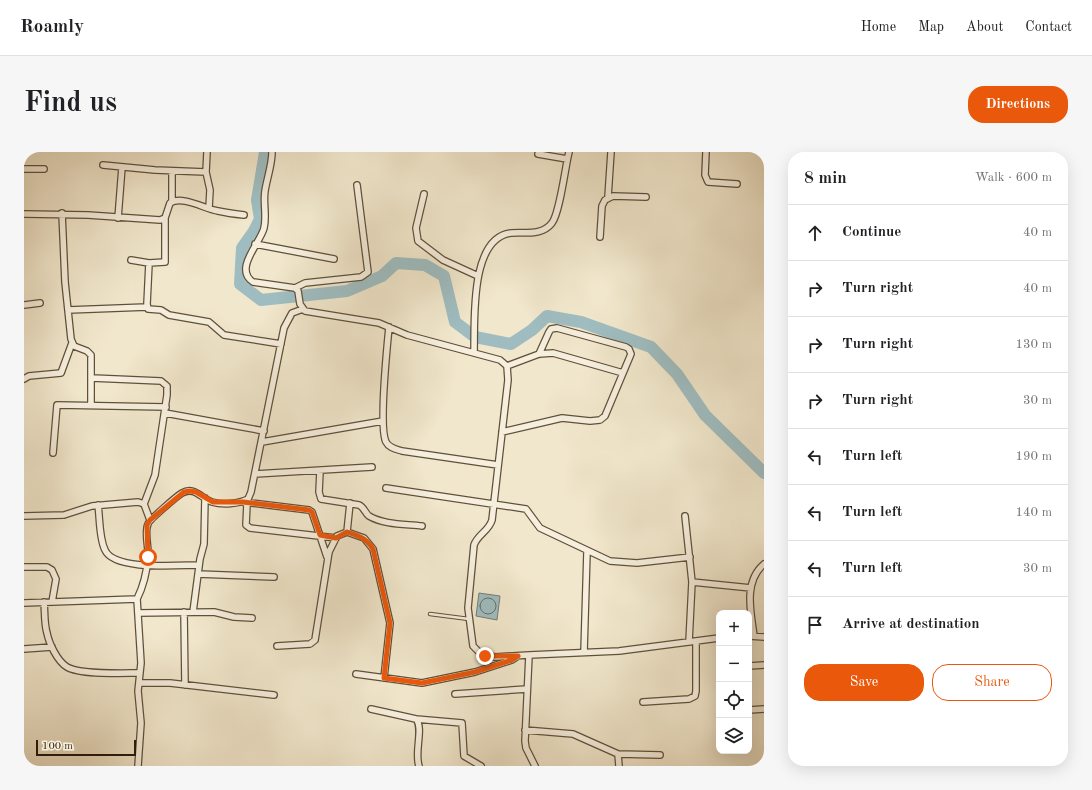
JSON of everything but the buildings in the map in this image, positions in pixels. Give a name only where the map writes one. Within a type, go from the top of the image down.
[{"type":"street","points":[[207,152],[206,172],[210,190],[209,208]]},
{"type":"street","points":[[272,152],[265,193],[264,229],[248,260],[247,275],[248,279],[253,282],[296,289],[305,283],[361,277],[368,272],[357,185]]},
{"type":"street","points":[[474,353],[475,292],[478,276],[487,252],[496,240],[506,234],[537,232],[552,224],[557,210],[569,152]]},
{"type":"street","points":[[600,236],[602,206],[608,197],[611,152]]},
{"type":"street","points":[[706,152],[705,175],[708,182],[736,184]]},
{"type":"street","points":[[538,154],[567,159]]},
{"type":"street","points":[[104,164],[172,171],[206,172]]},
{"type":"street","points":[[118,218],[122,167]]},
{"type":"street","points":[[24,169],[44,169]]},
{"type":"street","points":[[131,260],[150,263],[165,262],[165,218],[172,202],[172,171]]},
{"type":"street","points":[[424,194],[416,228],[418,241],[446,262],[478,276]]},
{"type":"street","points":[[608,197],[646,197]]},
{"type":"street","points":[[172,202],[175,200],[190,202],[209,208],[244,215]]},
{"type":"street","points":[[24,379],[29,376],[61,373],[65,367],[72,343],[68,310],[62,213]]},
{"type":"street","points":[[24,214],[62,213],[160,220],[165,218]]},
{"type":"street","points":[[255,244],[334,259]]},
{"type":"street","points":[[147,307],[150,263]]},
{"type":"street","points":[[296,289],[305,311],[379,323],[407,335],[500,360],[507,366],[509,375],[491,525],[478,537],[474,544],[468,608],[474,646],[481,654],[495,657],[619,651],[716,638]]},
{"type":"street","points":[[24,305],[40,303]]},
{"type":"street","points":[[243,502],[248,499],[251,492],[284,328],[292,313],[302,306]]},
{"type":"street","points":[[68,310],[147,307],[161,310],[169,315],[209,322],[224,335],[281,344]]},
{"type":"street","points":[[389,327],[385,360],[384,421],[386,442],[395,449],[498,465]]},
{"type":"street","points":[[502,432],[562,418],[590,421],[600,420],[605,416],[630,356],[629,349],[561,328],[551,329],[539,354]]},
{"type":"street","points":[[72,343],[74,346],[90,353],[92,361],[91,404]]},
{"type":"street","points":[[507,366],[539,354],[558,354],[623,373]]},
{"type":"street","points":[[92,378],[161,381],[167,386],[165,410],[155,475],[144,504],[150,520]]},
{"type":"street","points":[[53,454],[57,405],[91,404],[165,410],[264,431]]},
{"type":"street","points":[[262,442],[384,421]]},
{"type":"street","points":[[255,474],[372,467]]},
{"type":"street","points":[[320,471],[319,492],[321,499],[359,505],[368,515],[382,520],[422,526]]},
{"type":"street","points":[[386,488],[526,509],[540,528],[587,552],[610,561],[637,563],[690,557]]},
{"type":"street","points":[[138,766],[141,723],[137,598],[148,557],[147,525],[150,520],[184,492],[190,491],[196,492],[205,498],[220,503],[243,502],[309,510],[312,512],[327,559]]},
{"type":"street","points":[[193,612],[199,565],[204,544],[205,498]]},
{"type":"street","points":[[24,516],[64,515],[98,505],[138,502],[144,504]]},
{"type":"street","points":[[243,502],[247,504],[246,525],[250,528],[264,531],[320,535],[336,538]]},
{"type":"street","points":[[347,532],[350,503]]},
{"type":"street","points":[[98,505],[103,544],[107,554],[119,561],[146,566],[199,565]]},
{"type":"street","points":[[685,516],[692,582],[689,642]]},
{"type":"street","points":[[277,646],[310,644],[315,640],[329,552],[336,538],[347,532],[364,538],[373,549],[390,623],[384,678]]},
{"type":"street","points":[[584,652],[587,552]]},
{"type":"street","points":[[751,610],[751,588],[754,577],[764,564]]},
{"type":"street","points":[[24,567],[47,567],[52,570],[56,579],[52,602]]},
{"type":"street","points":[[198,574],[274,577]]},
{"type":"street","points":[[692,582],[751,588]]},
{"type":"street","points":[[24,603],[137,598]]},
{"type":"street","points":[[44,602],[46,631],[52,646],[64,664],[70,668],[97,672],[140,673]]},
{"type":"street","points":[[184,612],[185,685]]},
{"type":"street","points":[[138,613],[214,612],[234,617],[252,618]]},
{"type":"street","points":[[752,636],[764,637]]},
{"type":"street","points":[[643,702],[688,699],[695,696],[696,641]]},
{"type":"street","points":[[24,649],[52,646]]},
{"type":"street","points":[[529,655],[525,730],[526,748],[535,766]]},
{"type":"street","points":[[356,674],[422,683],[475,672],[512,660],[518,656]]},
{"type":"street","points":[[752,666],[764,665]]},
{"type":"street","points":[[139,683],[185,685],[274,695]]},
{"type":"street","points":[[455,694],[527,689]]},
{"type":"street","points":[[371,709],[416,719],[462,723],[462,748],[464,756],[480,766]]},
{"type":"street","points":[[752,710],[764,709]]},
{"type":"street","points":[[416,719],[419,724],[416,754],[419,766]]},
{"type":"street","points":[[525,730],[573,734],[618,754],[660,755]]},
{"type":"street","points":[[618,754],[619,766]]},
{"type":"lane","points":[[430,614],[470,619]]},
{"type":"water","points":[[479,593],[500,596],[497,620],[476,616]]},
{"type":"waterway","points":[[265,152],[257,200],[260,219],[254,231],[242,248],[240,284],[261,300],[347,291],[382,276],[396,263],[425,265],[444,276],[455,322],[475,337],[511,344],[532,330],[547,316],[581,322],[651,347],[677,374],[705,415],[764,473]]},
{"type":"route","points":[[148,557],[147,525],[155,515],[163,511],[184,492],[196,492],[213,502],[243,502],[309,510],[312,512],[320,535],[336,538],[337,536],[347,532],[364,538],[373,549],[390,618],[390,633],[384,678],[422,683],[430,680],[475,672],[512,660],[518,656],[485,656]]}]
